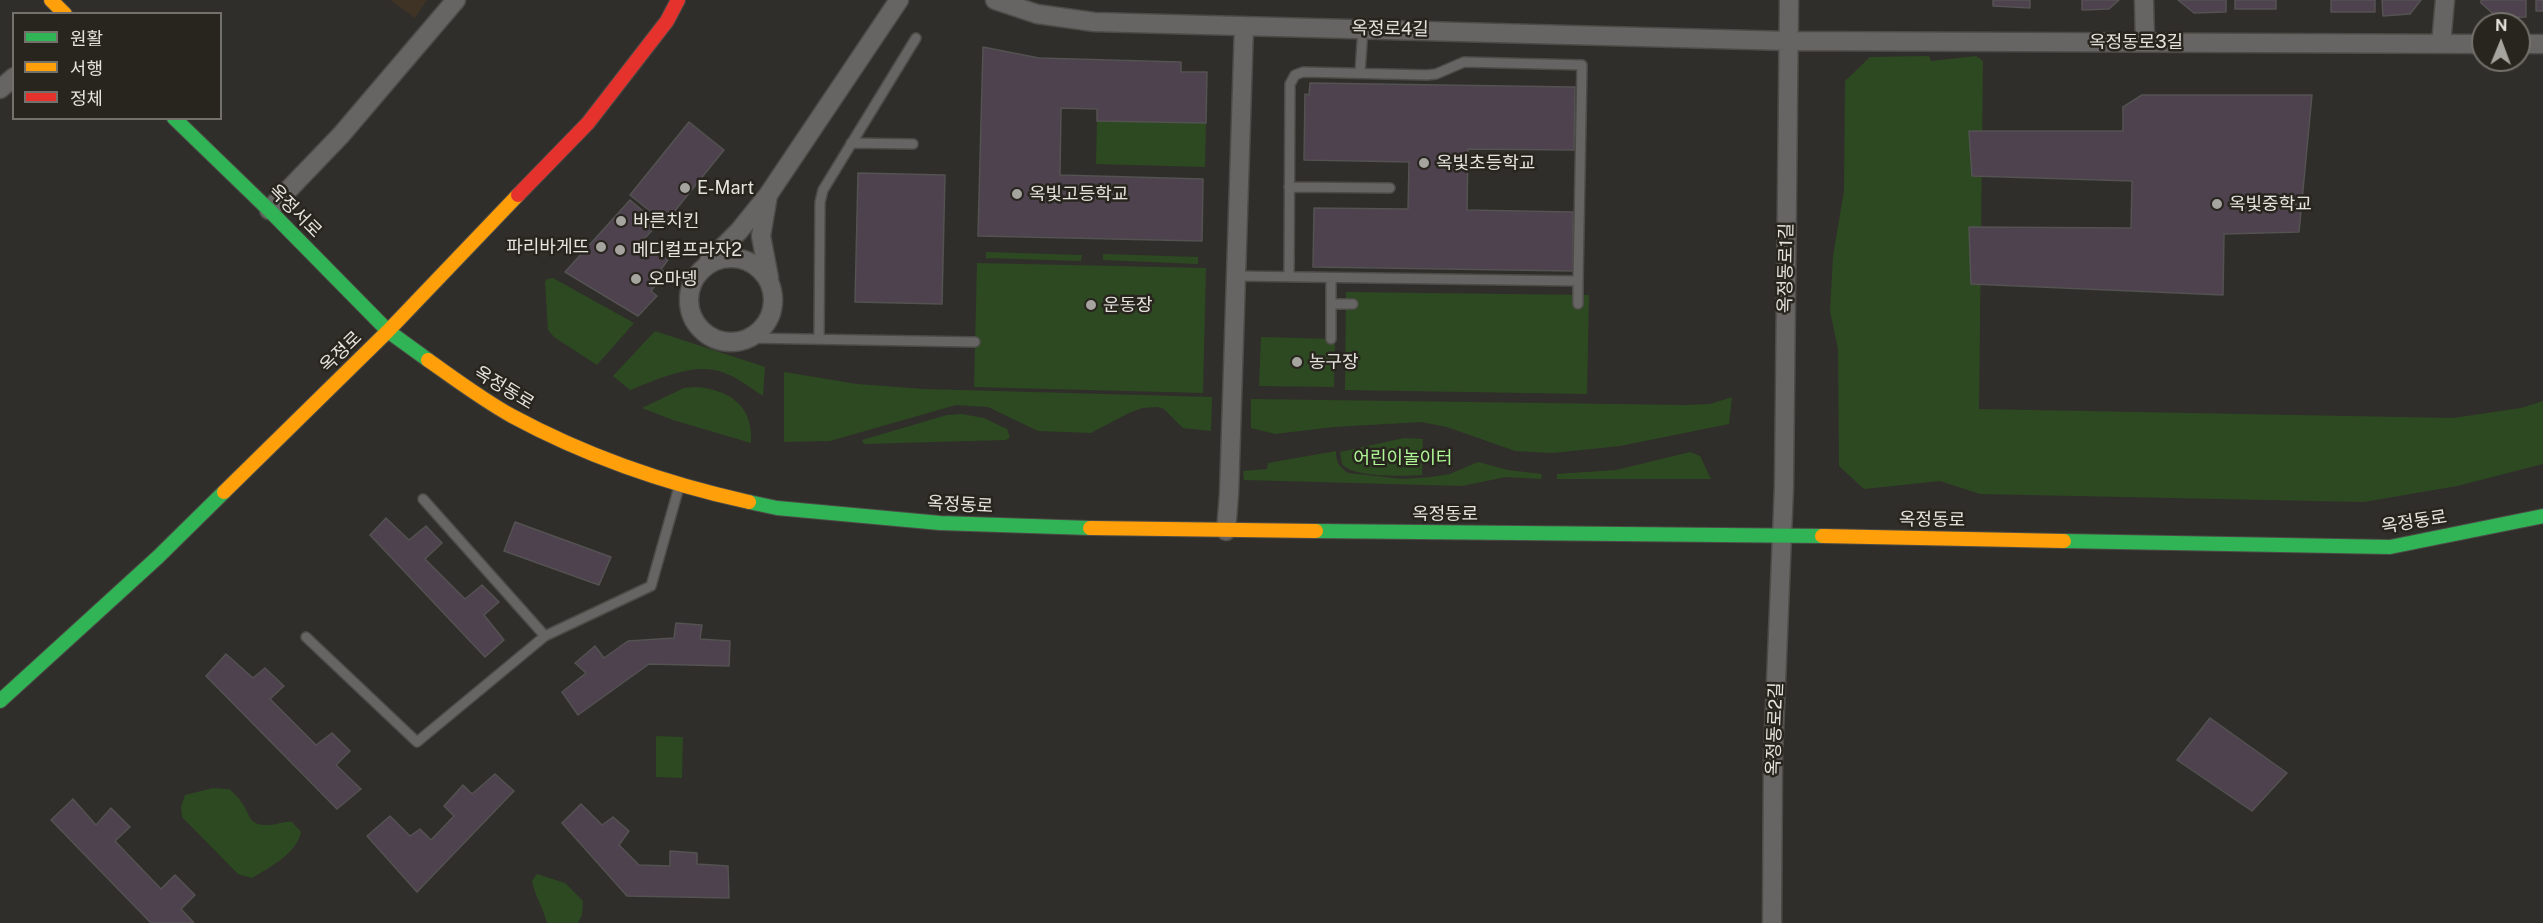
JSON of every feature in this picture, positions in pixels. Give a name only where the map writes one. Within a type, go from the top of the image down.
[{"type":"street","points":[[51,0],[62,12]]},
{"type":"street","points":[[268,210],[341,135],[456,0]]},
{"type":"street","name":"옥정로","points":[[0,701],[158,557],[388,331],[588,123],[667,21],[678,0]]},
{"type":"street","points":[[768,195],[761,236],[773,291],[773,306],[767,322],[757,334],[725,342],[717,340],[704,333],[694,321],[688,305],[693,279],[739,231],[768,195],[899,0]]},
{"type":"street","name":"옥정로4길","points":[[995,0],[1037,14],[1094,22],[1788,41]]},
{"type":"street","name":"옥정동로1길","points":[[1783,535],[1789,0]]},
{"type":"street","points":[[2144,0],[2145,42]]},
{"type":"street","points":[[2441,44],[2445,0]]},
{"type":"street","points":[[1226,531],[1244,26]]},
{"type":"street","name":"옥정동로3길","points":[[1788,41],[2471,44]]},
{"type":"street","points":[[0,89],[12,78]]},
{"type":"street","name":"옥정서로","points":[[176,120],[388,331]]},
{"type":"street","points":[[702,268],[713,261],[728,257],[738,258],[754,264],[763,272],[773,291]]},
{"type":"street","name":"옥정동로","points":[[388,331],[460,383],[512,416],[618,465],[680,485],[777,508],[940,523],[1226,531],[1783,535],[2390,547],[2543,516]]},
{"type":"street","name":"옥정동로2길","points":[[1772,923],[1773,756],[1783,535]]},
{"type":"lane","points":[[1360,73],[1363,28]]},
{"type":"lane","points":[[819,339],[820,202],[828,179],[916,38]]},
{"type":"lane","points":[[1289,277],[1291,80],[1303,72],[1436,74],[1464,62],[1582,65],[1578,304]]},
{"type":"lane","points":[[850,143],[913,144]]},
{"type":"lane","points":[[1289,187],[1390,188]]},
{"type":"lane","points":[[1236,276],[1578,281]]},
{"type":"lane","points":[[1331,278],[1331,339]]},
{"type":"lane","points":[[1331,304],[1353,304]]},
{"type":"lane","points":[[747,338],[975,342]]},
{"type":"lane","points":[[306,637],[417,742],[545,636],[651,586],[680,485]]},
{"type":"lane","points":[[423,499],[545,636]]},
{"type":"shaded area","points":[[390,0],[427,0],[415,18]]},
{"type":"green space","points":[[1929,56],[1931,61],[1976,56],[1983,61],[1979,409],[2453,418],[2521,408],[2543,401],[2543,464],[2457,486],[2364,502],[1980,494],[1940,481],[1864,489],[1839,466],[1838,349],[1830,311],[1833,256],[1844,191],[1845,81],[1870,57]]},
{"type":"green space","points":[[1097,121],[1206,123],[1205,167],[1096,164]]},
{"type":"green space","points":[[986,252],[1082,255],[1081,261],[986,258]]},
{"type":"green space","points":[[1103,254],[1198,257],[1198,264],[1103,260]]},
{"type":"green space","name":"운동장","points":[[977,263],[1206,268],[1203,393],[974,387]]},
{"type":"green space","points":[[553,278],[634,323],[597,365],[554,337],[548,330],[545,282]]},
{"type":"green space","points":[[1346,292],[1589,295],[1587,394],[1345,390]]},
{"type":"green space","points":[[655,331],[765,367],[763,396],[733,377],[711,369],[687,371],[663,377],[630,390],[613,376]]},
{"type":"green space","name":"농구장","points":[[1261,337],[1335,339],[1334,387],[1259,386]]},
{"type":"green space","points":[[784,372],[857,384],[924,389],[1212,397],[1211,431],[1183,428],[1164,409],[1158,407],[1142,408],[1129,413],[1091,433],[1038,431],[988,407],[956,405],[830,441],[784,442]]},
{"type":"green space","points":[[695,387],[719,391],[737,402],[748,419],[751,443],[673,420],[642,408],[684,388]]},
{"type":"green space","points":[[1732,397],[1729,424],[1620,446],[1553,453],[1515,451],[1447,427],[1421,422],[1334,427],[1275,434],[1251,428],[1251,399],[1686,405],[1710,404]]},
{"type":"green space","points":[[962,414],[984,418],[1007,429],[1010,437],[1006,440],[864,444],[862,440],[947,415]]},
{"type":"green space","name":"어린이놀이터","points":[[1404,438],[1423,439],[1422,475],[1368,474],[1348,469],[1342,464],[1340,452]]},
{"type":"green space","points":[[1336,451],[1339,464],[1348,473],[1403,479],[1431,477],[1450,474],[1478,462],[1508,470],[1542,474],[1541,479],[1506,477],[1462,486],[1244,480],[1243,471],[1267,469],[1268,463]]},
{"type":"green space","points":[[1690,452],[1700,456],[1711,479],[1557,479],[1557,474],[1616,470]]},
{"type":"green space","points":[[656,736],[683,737],[682,778],[656,777]]},
{"type":"green space","points":[[213,788],[229,789],[241,801],[253,822],[257,824],[292,822],[301,832],[294,847],[281,859],[252,878],[238,874],[182,817],[181,807],[185,795]]},
{"type":"green space","points":[[537,874],[565,883],[583,901],[582,915],[578,923],[547,923],[532,881]]},
{"type":"building","points":[[1993,0],[2030,0],[2030,8],[1993,6]]},
{"type":"building","points":[[2082,0],[2119,0],[2109,9],[2082,10]]},
{"type":"building","points":[[2178,0],[2226,0],[2226,12],[2194,13]]},
{"type":"building","points":[[2235,0],[2276,0],[2276,9],[2235,9]]},
{"type":"building","points":[[2331,0],[2375,0],[2375,12],[2331,12]]},
{"type":"building","points":[[2382,0],[2421,0],[2410,14],[2383,16]]},
{"type":"building","points":[[2481,0],[2526,0],[2526,12],[2491,12],[2481,3]]},
{"type":"building","points":[[2536,0],[2543,0],[2543,11],[2536,11]]},
{"type":"building","points":[[983,47],[1039,58],[1181,62],[1181,72],[1207,72],[1206,123],[1097,121],[1097,109],[1061,108],[1060,175],[1203,179],[1202,241],[978,236]]},
{"type":"building","name":"옥빛초등학교","points":[[1310,83],[1575,87],[1574,150],[1468,149],[1467,210],[1573,212],[1573,271],[1313,267],[1314,208],[1408,209],[1409,162],[1304,160],[1305,94],[1309,95]]},
{"type":"building","name":"옥빛중학교","points":[[2142,95],[2312,95],[2299,232],[2224,234],[2223,295],[1971,284],[1969,227],[2131,228],[2132,181],[1972,176],[1969,131],[2123,131],[2123,107]]},
{"type":"building","points":[[689,122],[724,150],[665,223],[630,195]]},
{"type":"building","points":[[858,173],[945,175],[942,304],[855,302]]},
{"type":"building","name":"메디컬프라자2","points":[[630,200],[658,224],[643,240],[668,260],[661,269],[665,273],[651,291],[657,296],[638,316],[565,272]]},
{"type":"building","points":[[386,518],[409,540],[426,526],[442,543],[425,559],[465,599],[482,585],[499,602],[484,615],[504,640],[485,657],[370,535]]},
{"type":"building","points":[[515,522],[611,557],[599,585],[504,551]]},
{"type":"building","points":[[676,623],[702,625],[700,639],[730,641],[729,666],[649,664],[578,715],[562,692],[586,673],[575,663],[595,646],[604,658],[628,641],[674,638]]},
{"type":"building","points":[[226,654],[253,678],[265,668],[284,686],[270,699],[316,745],[332,733],[350,751],[336,765],[361,789],[337,809],[206,676]]},
{"type":"building","points":[[2210,718],[2287,773],[2252,811],[2177,760]]},
{"type":"building","points":[[495,774],[514,791],[417,892],[367,836],[390,816],[410,836],[420,829],[431,840],[454,816],[444,806],[463,785],[472,794]]},
{"type":"building","points":[[73,799],[96,825],[111,808],[130,827],[115,841],[161,889],[175,875],[195,895],[181,909],[194,923],[151,923],[51,820]]},
{"type":"building","points":[[581,804],[602,825],[613,817],[629,831],[619,845],[639,865],[670,866],[670,851],[697,853],[697,864],[728,866],[729,898],[627,896],[562,823]]},
{"type":"traffic: fast","points":[[176,120],[388,331],[428,360]]},
{"type":"traffic: fast","points":[[0,701],[158,557],[224,492]]},
{"type":"traffic: fast","points":[[749,502],[777,508],[940,523],[1090,528]]},
{"type":"traffic: fast","points":[[2064,541],[2390,547],[2543,516]]},
{"type":"traffic: fast","points":[[1316,531],[1822,536]]},
{"type":"traffic: slow","points":[[51,0],[63,12]]},
{"type":"traffic: slow","points":[[224,492],[388,331],[518,195]]},
{"type":"traffic: slow","points":[[428,360],[501,410],[569,444],[688,487],[749,502]]},
{"type":"traffic: slow","points":[[1090,528],[1316,531]]},
{"type":"traffic: slow","points":[[1822,536],[2064,541]]},
{"type":"traffic: jam","points":[[518,195],[588,123],[667,21],[678,0]]},
{"type":"place","name":"옥빛초등학교","points":[[1424,163]]},
{"type":"place","name":"E-Mart","points":[[685,188]]},
{"type":"place","name":"옥빛고등학교","points":[[1017,194]]},
{"type":"place","name":"옥빛중학교","points":[[2217,204]]},
{"type":"place","name":"바른치킨","points":[[621,221]]},
{"type":"place","name":"파리바게뜨","points":[[601,247]]},
{"type":"place","name":"메디컬프라자2","points":[[620,250]]},
{"type":"place","name":"오마뎅","points":[[636,279]]},
{"type":"place","name":"운동장","points":[[1091,305]]},
{"type":"place","name":"농구장","points":[[1297,362]]}]
